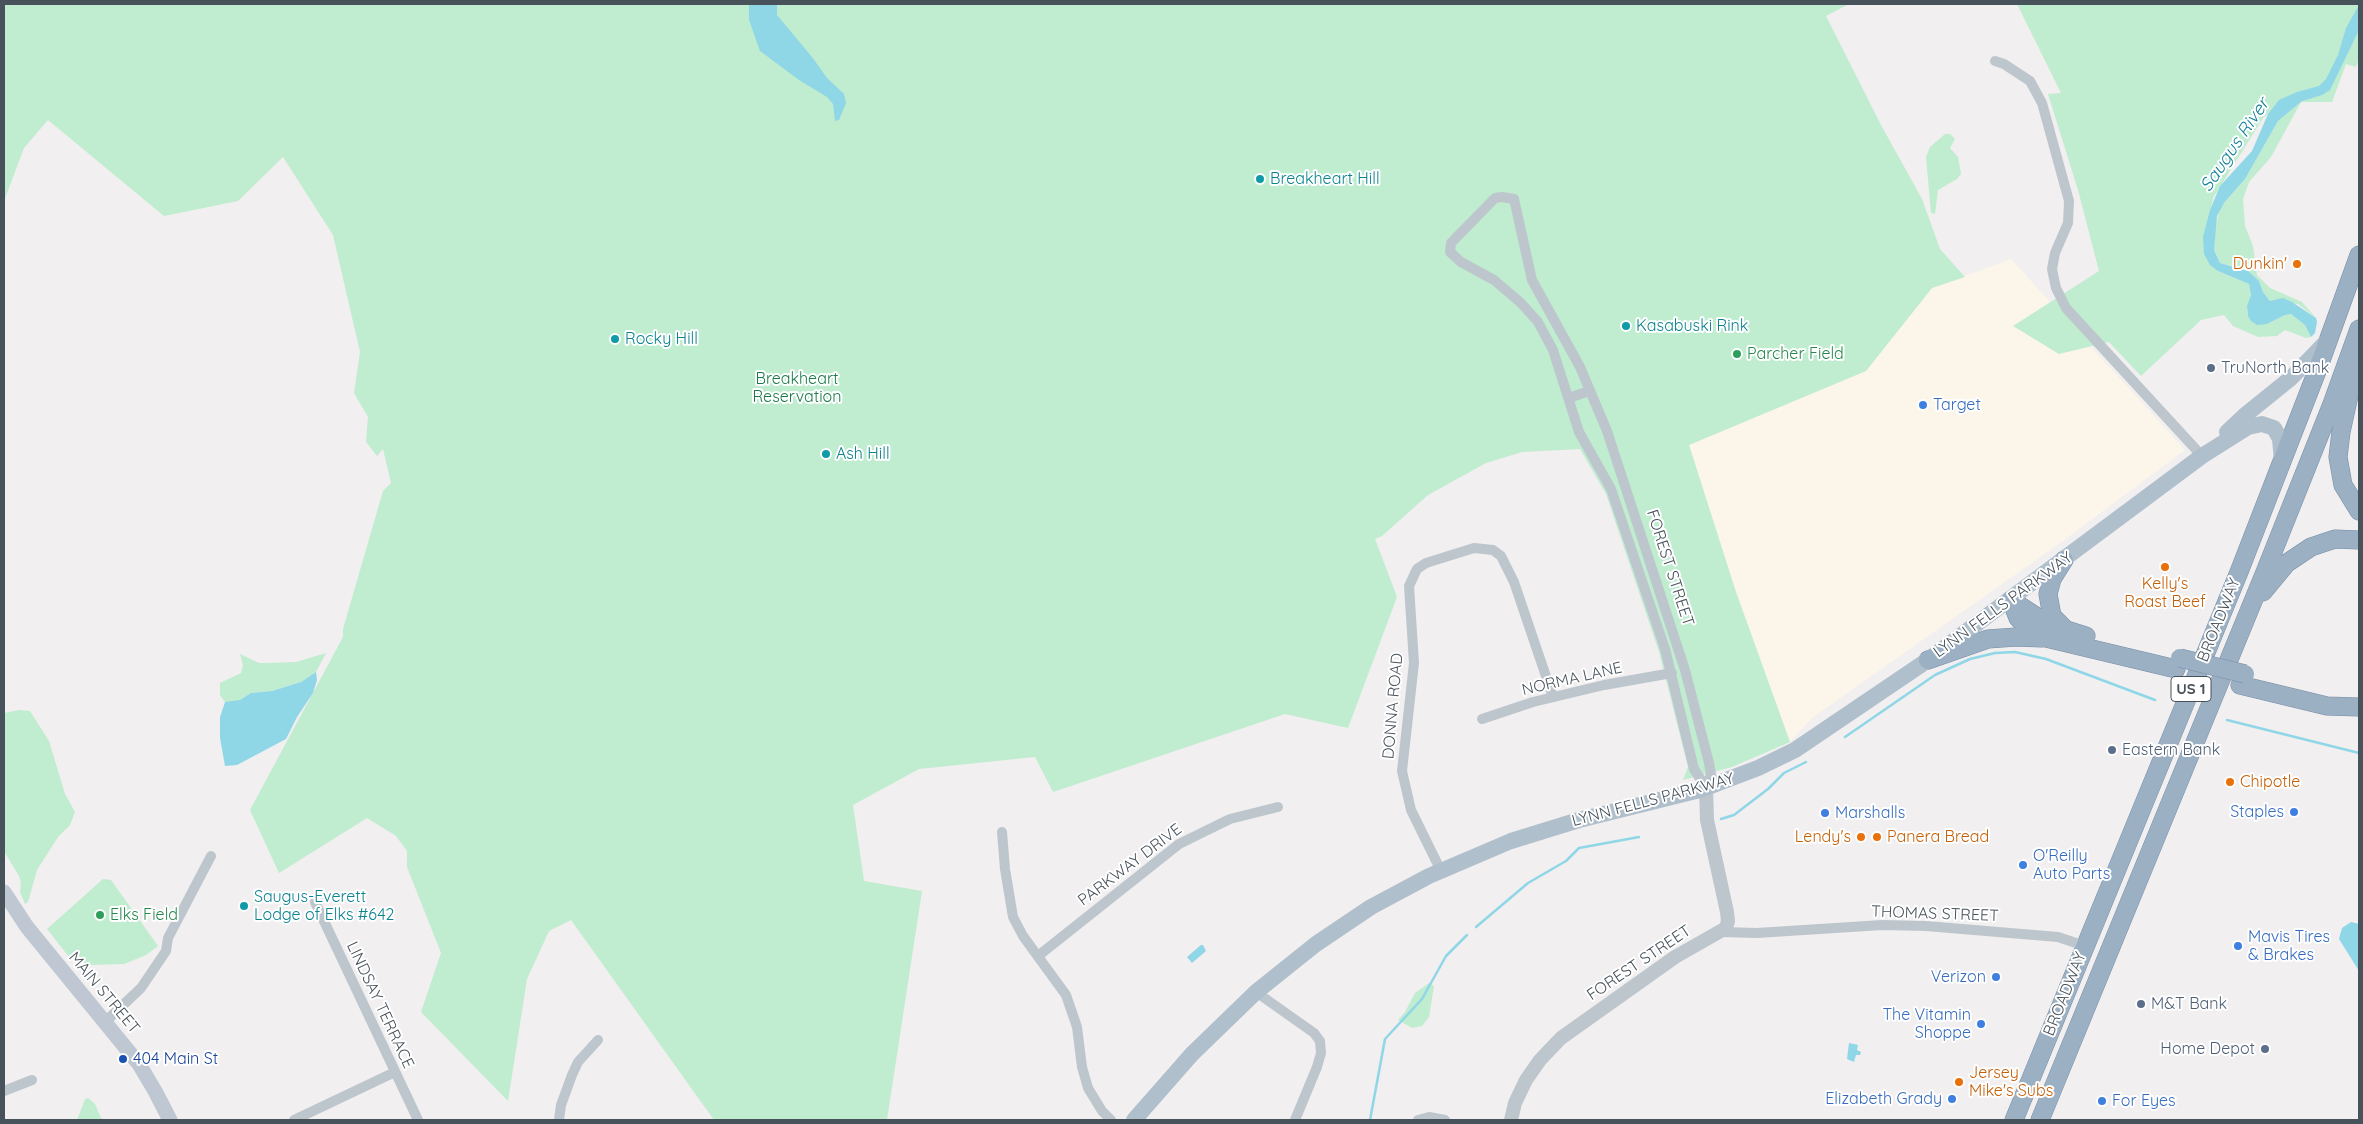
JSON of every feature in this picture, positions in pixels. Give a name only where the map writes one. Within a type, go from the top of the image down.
[{"type":"highway","name":"BROADWAY","points":[[2014,1120],[2239,572],[2329,340],[2359,255]]},
{"type":"highway","name":"BROADWAY","points":[[2040,1120],[2252,605],[2332,404],[2359,329]]},
{"type":"highway","points":[[2359,347],[2339,440],[2338,457],[2343,485],[2359,511]]},
{"type":"highway","points":[[2252,605],[2287,563],[2304,550],[2335,539],[2359,540]]},
{"type":"highway","points":[[2064,560],[2052,579],[2048,599],[2054,620],[2068,631]]},
{"type":"highway","points":[[2011,600],[2048,624],[2068,631],[2327,706],[2359,707]]},
{"type":"highway","points":[[2011,600],[2020,622],[2032,632],[2046,638]]},
{"type":"highway","points":[[1928,660],[1988,639],[2016,636],[2046,638],[2178,664]]},
{"type":"highway","points":[[2242,680],[2336,696],[2359,695]]},
{"type":"main road","name":"LYNN FELLS PARKWAY","points":[[2202,456],[2244,416],[2292,378],[2329,340]]},
{"type":"main road","name":"LYNN FELLS PARKWAY","points":[[1134,1120],[1192,1054],[1256,992],[1288,965],[1340,927],[1400,891],[1496,847],[1550,828],[1706,788],[1758,768],[1801,746],[1928,660],[2202,456],[2248,427],[2264,424],[2273,427],[2278,434],[2282,461]]},
{"type":"main road","name":"MAIN STREET","points":[[4,892],[24,924],[139,1064],[156,1091],[170,1120]]},
{"type":"street","points":[[1994,61],[2004,64],[2030,81],[2042,104],[2069,200],[2067,226],[2054,253],[2052,269],[2054,282],[2066,308],[2202,456]]},
{"type":"street","name":"FOREST STREET","points":[[1511,1120],[1515,1103],[1526,1080],[1540,1060],[1561,1038],[1675,957],[1722,932],[1728,921],[1707,820],[1706,788],[1710,774],[1710,763],[1683,665],[1606,431],[1580,367],[1532,280],[1514,199],[1495,198],[1451,243],[1450,252],[1461,262],[1494,280],[1530,312],[1553,350],[1580,432],[1611,489],[1672,673],[1694,769],[1706,788]]},
{"type":"street","points":[[1530,312],[1544,304]]},
{"type":"street","points":[[1569,398],[1589,391]]},
{"type":"street","name":"DONNA ROAD","points":[[1441,871],[1411,810],[1402,771],[1414,662],[1409,586],[1417,569],[1426,563],[1474,548],[1485,547],[1494,550],[1501,556],[1514,582],[1553,697]]},
{"type":"street","name":"NORMA LANE","points":[[1482,720],[1553,697],[1604,684],[1672,673]]},
{"type":"street","name":"PARKWAY DRIVE","points":[[1038,956],[1179,844],[1230,819],[1278,807]]},
{"type":"street","points":[[1002,832],[1004,869],[1013,918],[1020,931],[1060,984],[1071,1006],[1078,1027],[1082,1067],[1088,1088],[1102,1112],[1111,1120]]},
{"type":"street","points":[[105,1022],[141,988],[166,951],[168,938],[211,856]]},
{"type":"street","name":"LINDSAY TERRACE","points":[[315,902],[418,1120]]},
{"type":"street","name":"THOMAS STREET","points":[[1722,932],[1757,933],[1882,925],[1926,926],[2058,937],[2085,946]]},
{"type":"street","points":[[1256,992],[1314,1033],[1320,1041],[1321,1053],[1317,1067],[1295,1120]]},
{"type":"street","points":[[559,1120],[562,1105],[578,1062],[598,1040]]},
{"type":"street","points":[[294,1120],[395,1072]]},
{"type":"street","points":[[4,1092],[32,1080]]},
{"type":"street","points":[[1418,1120],[1429,1117],[1445,1120]]},
{"type":"shaded area","points":[[2011,259],[2185,450],[2063,541],[1812,718],[1790,742],[1736,592],[1689,445],[1866,371],[1932,288]]},
{"type":"green space","name":"Breakheart Reservation","points":[[4,4],[1849,4],[1826,16],[1881,125],[1922,199],[1940,249],[1965,277],[1932,288],[1866,371],[1689,445],[1736,592],[1790,742],[1732,767],[1683,780],[1688,767],[1659,652],[1606,494],[1580,449],[1522,452],[1486,463],[1428,495],[1382,536],[1375,539],[1397,597],[1348,728],[1285,714],[1053,792],[1035,757],[919,769],[853,805],[864,881],[922,891],[887,1120],[714,1120],[571,920],[549,931],[527,979],[508,1101],[421,1012],[441,953],[407,867],[407,851],[396,836],[367,818],[279,873],[250,810],[343,637],[343,629],[383,491],[391,483],[383,449],[377,456],[366,442],[368,417],[354,393],[360,352],[333,235],[283,157],[238,201],[164,216],[48,120],[24,148],[4,201]]},
{"type":"green space","points":[[2017,4],[2359,4],[2359,59],[2356,67],[2346,64],[2332,102],[2301,102],[2271,157],[2249,182],[2243,199],[2245,226],[2253,246],[2257,275],[2270,288],[2302,302],[2316,318],[2298,304],[2270,301],[2263,292],[2259,281],[2244,269],[2220,263],[2214,250],[2214,232],[2220,208],[2245,179],[2278,121],[2299,103],[2282,102],[2263,118],[2213,198],[2206,237],[2218,271],[2249,284],[2251,295],[2247,309],[2248,316],[2267,324],[2291,314],[2305,325],[2311,337],[2306,338],[2285,330],[2277,336],[2258,337],[2233,326],[2224,315],[2201,320],[2141,376],[2109,342],[2059,354],[2013,326],[2099,271],[2078,190],[2048,94],[2061,93]]},
{"type":"green space","points":[[1945,134],[1950,134],[1955,139],[1950,148],[1958,157],[1961,174],[1957,179],[1938,190],[1935,214],[1931,213],[1926,157],[1930,147]]},
{"type":"green space","points":[[326,653],[316,672],[301,682],[272,691],[251,693],[231,703],[225,702],[220,695],[220,683],[241,673],[243,665],[240,654],[259,663],[268,663],[296,662]]},
{"type":"green space","points":[[19,710],[30,711],[49,741],[65,794],[75,812],[70,825],[58,837],[37,870],[28,902],[25,904],[20,892],[21,882],[19,876],[4,851],[4,713]]},
{"type":"green space","name":"Elks Field","points":[[103,879],[111,880],[158,946],[146,955],[124,964],[89,965],[69,957],[47,929]]},
{"type":"green space","points":[[1429,983],[1434,986],[1429,1017],[1422,1026],[1412,1028],[1398,1020],[1405,1012],[1415,993]]},
{"type":"green space","points":[[88,1098],[95,1104],[101,1118],[106,1120],[77,1120],[85,1099]]},
{"type":"water","points":[[749,4],[777,4],[777,15],[827,78],[844,94],[846,103],[839,120],[835,121],[833,104],[827,97],[799,80],[760,51],[749,20]]},
{"type":"water","points":[[2359,5],[2359,30],[2330,90],[2322,95],[2302,101],[2278,121],[2245,179],[2224,203],[2217,216],[2214,250],[2220,263],[2248,271],[2259,281],[2263,292],[2270,301],[2283,298],[2292,302],[2316,318],[2317,322],[2315,333],[2311,337],[2305,325],[2291,314],[2267,324],[2257,325],[2248,316],[2247,306],[2251,295],[2249,284],[2218,271],[2210,265],[2204,254],[2203,237],[2210,210],[2220,186],[2252,151],[2268,114],[2279,100],[2297,92],[2319,86],[2326,79],[2338,55],[2346,28]]},
{"type":"water","points":[[316,672],[317,680],[313,693],[297,717],[286,739],[237,765],[225,766],[220,738],[220,717],[225,702],[240,700],[251,693],[272,691],[301,682]]},
{"type":"water","points":[[2351,922],[2359,924],[2359,971],[2339,939],[2342,928]]},
{"type":"water","points":[[1203,945],[1206,951],[1192,963],[1187,957]]},
{"type":"water","points":[[1849,1043],[1858,1045],[1857,1050],[1861,1052],[1860,1055],[1856,1055],[1854,1062],[1847,1059]]},
{"type":"waterway","points":[[1845,737],[1935,675],[1970,659],[1995,653],[2015,652],[2046,659],[2155,700]]},
{"type":"waterway","points":[[2227,720],[2359,753]]},
{"type":"waterway","points":[[1721,819],[1734,815],[1768,789],[1784,773],[1806,762]]},
{"type":"waterway","points":[[1476,927],[1528,883],[1566,861],[1579,848],[1639,837]]},
{"type":"waterway","points":[[1370,1120],[1385,1039],[1422,999],[1446,956],[1467,935]]},
{"type":"place","name":"Breakheart Hill","points":[[1260,179]]},
{"type":"place","name":"Dunkin'","points":[[2297,264]]},
{"type":"place","name":"Kasabuski Rink","points":[[1626,326]]},
{"type":"place","name":"Rocky Hill","points":[[615,339]]},
{"type":"place","name":"Parcher Field","points":[[1737,354]]},
{"type":"place","name":"TruNorth Bank","points":[[2211,368]]},
{"type":"place","name":"Target","points":[[1923,405]]},
{"type":"place","name":"Ash Hill","points":[[826,454]]},
{"type":"place","name":"Kelly's Roast Beef","points":[[2165,567]]},
{"type":"place","name":"Eastern Bank","points":[[2112,750]]},
{"type":"place","name":"Chipotle","points":[[2230,782]]},
{"type":"place","name":"Staples","points":[[2294,812]]},
{"type":"place","name":"Marshalls","points":[[1825,813]]},
{"type":"place","name":"Lendy's","points":[[1861,837]]},
{"type":"place","name":"Panera Bread","points":[[1877,837]]},
{"type":"place","name":"O'Reilly Auto Parts","points":[[2023,865]]},
{"type":"place","name":"Saugus-Everett Lodge of Elks #642","points":[[244,906]]},
{"type":"place","name":"Elks Field","points":[[100,915]]},
{"type":"place","name":"Mavis Tires & Brakes","points":[[2238,946]]},
{"type":"place","name":"Verizon","points":[[1996,977]]},
{"type":"place","name":"M&T Bank","points":[[2141,1004]]},
{"type":"place","name":"The Vitamin Shoppe","points":[[1981,1024]]},
{"type":"place","name":"Home Depot","points":[[2265,1049]]},
{"type":"place","name":"404 Main St","points":[[123,1059]]},
{"type":"place","name":"Jersey Mike's Subs","points":[[1959,1082]]},
{"type":"place","name":"Elizabeth Grady","points":[[1952,1099]]},
{"type":"place","name":"For Eyes","points":[[2102,1101]]},
{"type":"water label","name":"Saugus River","points":[[2235,145]]}]
